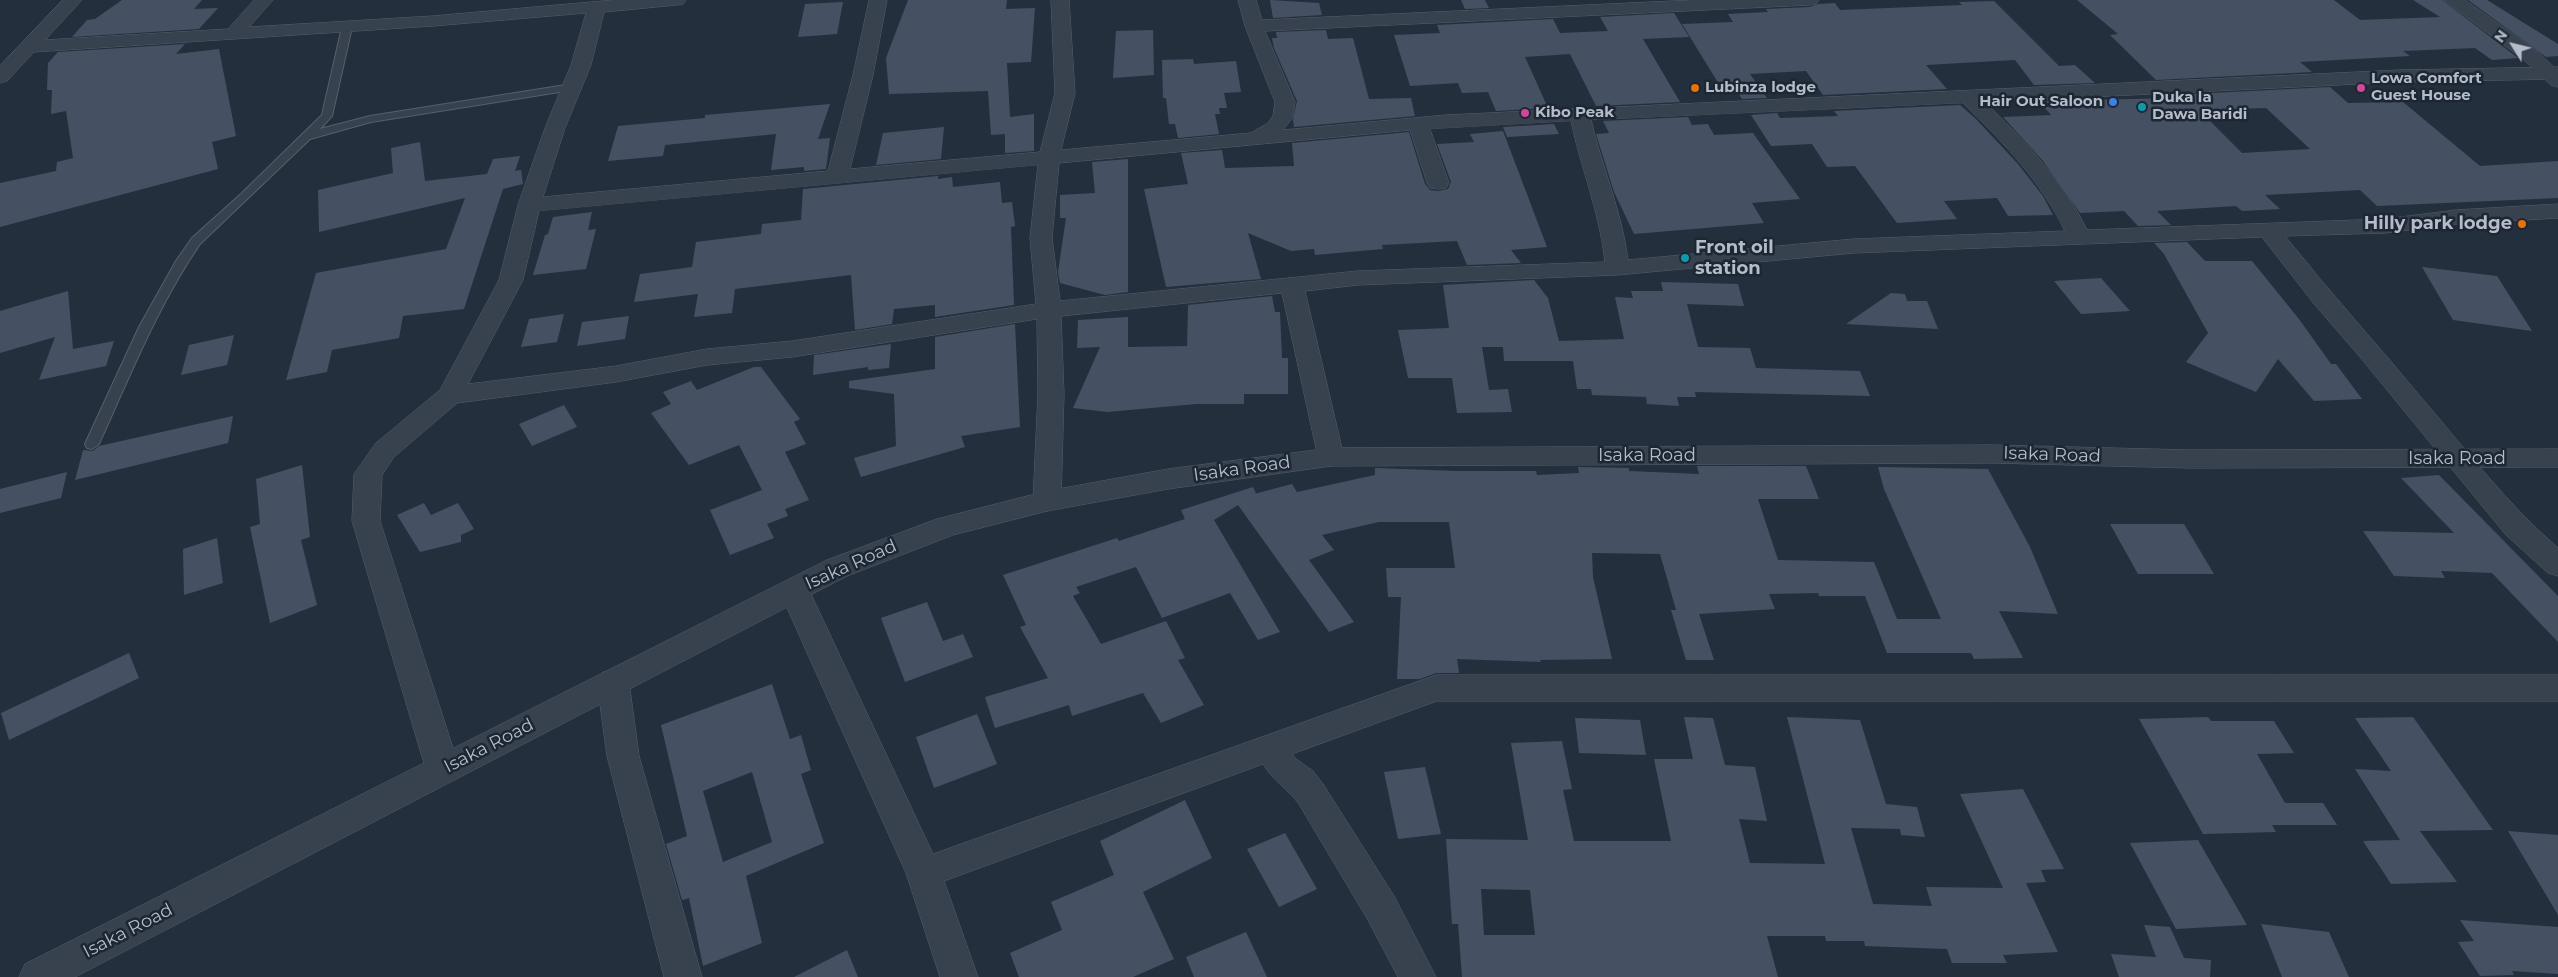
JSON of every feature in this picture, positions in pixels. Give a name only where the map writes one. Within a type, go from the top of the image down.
[{"type":"street","points":[[0,77],[73,0]]},
{"type":"street","points":[[232,35],[264,0]]},
{"type":"street","points":[[433,21],[446,0]]},
{"type":"street","points":[[29,47],[433,21],[677,0]]},
{"type":"street","points":[[837,177],[863,75],[878,0]]},
{"type":"street","points":[[1047,501],[1051,394],[1049,310],[1041,238],[1049,158],[1065,93],[1060,0]]},
{"type":"street","points":[[1247,0],[1254,26],[1285,102],[1283,117],[1275,127],[1258,138]]},
{"type":"street","points":[[1254,26],[1810,0]]},
{"type":"street","points":[[2453,0],[2532,56],[2556,76]]},
{"type":"street","points":[[443,770],[366,521],[368,474],[385,450],[450,395],[511,280],[529,205],[581,65],[596,8]]},
{"type":"street","points":[[529,205],[1418,123],[2390,76],[2556,76]]},
{"type":"street","points":[[1968,96],[2026,156],[2062,204],[2079,238]]},
{"type":"street","points":[[1580,115],[1588,152],[1613,232],[1617,268]]},
{"type":"street","points":[[1418,123],[1438,184]]},
{"type":"street","points":[[450,395],[616,374],[707,357],[792,349],[842,339],[1049,310],[1358,278],[1617,268],[1854,246],[2385,226],[2456,217],[2558,211]]},
{"type":"street","points":[[2268,230],[2323,300],[2369,351],[2516,528],[2558,564]]},
{"type":"street","points":[[1292,285],[1331,457]]},
{"type":"street","name":"Isaka Road","points":[[38,977],[837,568],[947,526],[1047,501],[1168,479],[1331,457],[1993,454],[2190,459],[2458,460],[2558,458]]},
{"type":"street","points":[[794,590],[924,873],[959,977]]},
{"type":"street","points":[[613,682],[623,756],[683,977]]},
{"type":"street","points":[[924,873],[1436,688],[2558,688]]},
{"type":"street","points":[[1271,748],[1284,769],[1301,781],[1311,794],[1380,908],[1418,977]]},
{"type":"lane","points":[[92,444],[146,327],[182,261],[196,241],[327,116],[347,27]]},
{"type":"lane","points":[[308,136],[370,120],[572,86]]},
{"type":"building","points":[[122,0],[202,0],[194,9],[218,8],[199,29],[72,37],[87,20],[95,19]]},
{"type":"building","points":[[908,0],[1007,0],[1006,9],[1035,8],[1031,62],[1007,63],[1010,117],[1034,114],[1034,151],[1005,153],[1005,134],[991,135],[988,91],[889,94],[886,58]]},
{"type":"building","points":[[1270,0],[1319,3],[1322,15],[1273,18]]},
{"type":"building","points":[[1461,0],[1485,0],[1489,8],[1465,9]]},
{"type":"building","points":[[2077,0],[2334,0],[2360,20],[2440,17],[2413,0],[2442,0],[2518,58],[2492,60],[2475,48],[2403,51],[2410,56],[2300,62],[2312,72],[2156,80],[2110,35],[2118,34]]},
{"type":"building","points":[[2468,0],[2487,0],[2558,44],[2558,56],[2546,57]]},
{"type":"building","points":[[1994,1],[2059,66],[2075,65],[2095,83],[2034,85],[2015,60],[1926,65],[1947,89],[1823,95],[1806,71],[1750,74],[1767,98],[1742,99],[1735,88],[1722,89],[1682,24],[1733,22],[1728,14],[1768,12],[1766,9],[1810,7],[1818,4],[1835,3],[1840,10],[1962,5],[1959,2]]},
{"type":"building","points":[[843,2],[837,34],[798,37],[805,4]]},
{"type":"building","points":[[1674,13],[1689,37],[1643,39],[1680,102],[1596,106],[1570,54],[1525,57],[1548,108],[1496,111],[1488,92],[1462,93],[1458,83],[1410,86],[1394,35],[1440,33],[1437,25],[1553,19],[1560,33],[1608,31],[1600,17]]},
{"type":"building","points":[[1153,30],[1154,75],[1113,78],[1116,31]]},
{"type":"building","points":[[1326,30],[1328,39],[1353,38],[1369,99],[1411,98],[1415,116],[1294,127],[1293,120],[1297,101],[1274,48],[1272,38],[1277,38],[1276,32]]},
{"type":"building","points":[[185,44],[176,54],[219,49],[236,136],[212,142],[218,169],[0,227],[0,183],[56,171],[57,162],[73,158],[66,111],[51,114],[52,90],[47,90],[48,63],[58,52]]},
{"type":"building","points":[[1193,59],[1194,64],[1236,61],[1241,92],[1224,93],[1227,108],[1219,108],[1220,114],[1215,114],[1219,134],[1178,138],[1175,124],[1169,124],[1166,98],[1163,98],[1162,60]]},
{"type":"building","points":[[2330,87],[2348,103],[2403,102],[2480,166],[2558,161],[2558,198],[2377,206],[2360,190],[2265,195],[2280,209],[2242,211],[2236,206],[2157,211],[2171,225],[2138,226],[2124,211],[2080,213],[2043,161],[2003,117],[2051,115],[2044,107],[2051,107],[2046,101],[2176,98],[2172,95]],"holes":[[[2266,108],[2310,149],[2242,153],[2199,110]]]},
{"type":"building","points":[[830,104],[818,139],[830,138],[826,169],[804,171],[804,167],[771,170],[776,134],[665,145],[663,156],[608,161],[618,126],[705,118],[705,115]]},
{"type":"building","points":[[1960,105],[1976,119],[2018,164],[2043,196],[2053,215],[2008,216],[1997,198],[1944,201],[1957,219],[1897,223],[1855,166],[1827,167],[1812,144],[1771,146],[1751,115],[1777,113],[1780,118],[1838,116],[1834,111]]},
{"type":"building","points":[[1688,117],[1692,125],[1708,124],[1714,135],[1753,133],[1800,199],[1752,203],[1764,223],[1634,234],[1614,192],[1596,134],[1609,133],[1603,121]]},
{"type":"building","points":[[1554,124],[1559,134],[1507,137],[1503,127]]},
{"type":"building","points":[[944,127],[941,159],[876,165],[883,133]]},
{"type":"building","points":[[1503,131],[1547,247],[1511,250],[1521,263],[1467,265],[1457,241],[1382,245],[1383,249],[1315,255],[1314,249],[1291,251],[1248,233],[1261,279],[1166,287],[1144,189],[1188,184],[1181,153],[1222,150],[1225,168],[1294,166],[1292,143],[1409,132],[1425,184],[1430,190],[1438,191],[1448,189],[1451,182],[1437,144],[1474,142],[1470,134]]},
{"type":"building","points":[[420,142],[425,181],[487,174],[493,159],[520,156],[515,171],[521,170],[523,184],[503,189],[464,309],[403,316],[399,338],[332,350],[327,372],[286,380],[316,273],[446,249],[465,198],[319,232],[318,190],[393,173],[391,148]]},
{"type":"building","points":[[1128,159],[1128,292],[1105,295],[1060,283],[1058,272],[1066,218],[1060,218],[1060,195],[1095,193],[1092,162]]},
{"type":"building","points":[[938,176],[938,179],[952,177],[953,187],[1000,182],[1002,203],[1012,202],[1015,226],[1011,227],[1014,305],[935,317],[935,305],[894,309],[892,324],[855,330],[851,275],[735,289],[732,313],[694,317],[698,294],[634,302],[640,274],[692,267],[696,242],[761,234],[762,224],[801,220],[803,189]]},
{"type":"building","points":[[592,212],[588,230],[596,229],[586,269],[533,275],[545,235],[548,234],[553,217]]},
{"type":"building","points":[[2187,242],[2205,261],[2252,261],[2299,319],[2331,364],[2336,364],[2362,399],[2314,401],[2278,359],[2256,392],[2186,362],[2208,333],[2164,254],[2154,243]]},
{"type":"building","points":[[2422,267],[2497,276],[2532,331],[2453,320]]},
{"type":"building","points":[[2101,278],[2130,311],[2081,314],[2054,281]]},
{"type":"building","points":[[1534,280],[1548,298],[1559,341],[1624,339],[1615,297],[1633,298],[1631,291],[1663,291],[1661,282],[1738,284],[1744,306],[1687,304],[1698,347],[1750,348],[1756,368],[1860,371],[1870,396],[1695,392],[1696,397],[1677,397],[1679,406],[1647,404],[1646,397],[1592,395],[1591,389],[1577,389],[1573,361],[1504,361],[1503,347],[1482,347],[1489,390],[1508,389],[1512,412],[1457,413],[1452,378],[1408,378],[1398,330],[1449,328],[1443,285]]},
{"type":"building","points":[[68,291],[73,349],[114,341],[106,366],[39,380],[55,337],[0,353],[0,311]]},
{"type":"building","points":[[1891,293],[1905,294],[1907,301],[1927,301],[1938,329],[1846,324]]},
{"type":"building","points":[[1272,296],[1275,312],[1280,312],[1282,358],[1288,358],[1288,394],[1244,394],[1244,404],[1196,404],[1107,412],[1073,408],[1100,347],[1077,348],[1078,320],[1128,317],[1128,347],[1187,346],[1188,305]]},
{"type":"building","points":[[564,314],[557,342],[521,347],[529,319]]},
{"type":"building","points":[[629,316],[625,339],[577,346],[582,322]]},
{"type":"building","points":[[1015,324],[1020,427],[961,436],[965,447],[861,477],[854,458],[896,446],[894,394],[849,388],[849,381],[935,369],[935,337]]},
{"type":"building","points":[[234,335],[227,365],[181,375],[189,345]]},
{"type":"building","points":[[891,344],[889,368],[868,370],[868,367],[813,375],[814,355]]},
{"type":"building","points":[[754,367],[761,367],[800,419],[794,422],[806,444],[785,452],[809,500],[785,509],[788,516],[767,524],[774,538],[730,555],[710,510],[762,490],[739,445],[689,465],[651,413],[671,404],[663,392],[691,381],[697,390]]},
{"type":"building","points":[[564,405],[577,427],[532,446],[519,424]]},
{"type":"building","points":[[233,416],[228,443],[75,480],[83,450],[93,451],[99,446]]},
{"type":"building","points":[[302,465],[310,537],[301,540],[317,605],[270,623],[250,527],[260,524],[256,479]]},
{"type":"building","points":[[1697,466],[1806,466],[1819,499],[1758,499],[1778,560],[1874,562],[1897,619],[1941,619],[1884,489],[1878,467],[1988,469],[2030,547],[2058,614],[1999,611],[2023,658],[1974,659],[1971,653],[1887,653],[1865,596],[1819,596],[1818,593],[1769,594],[1775,609],[1699,614],[1714,660],[1686,660],[1671,610],[1676,610],[1660,554],[1592,553],[1593,577],[1612,659],[1540,660],[1541,662],[1457,659],[1459,673],[1436,673],[1420,679],[1397,679],[1401,597],[1388,597],[1386,568],[1455,568],[1449,522],[1379,522],[1322,535],[1334,550],[1309,560],[1354,622],[1329,632],[1238,505],[1214,520],[1280,632],[1258,640],[1230,593],[1162,618],[1136,567],[1076,587],[1080,593],[1073,596],[1101,644],[1166,621],[1185,658],[1178,660],[1204,705],[1161,723],[1143,693],[1072,716],[1069,705],[995,728],[985,697],[1048,678],[1020,627],[1026,625],[1003,575],[1117,538],[1119,541],[1185,519],[1181,510],[1253,487],[1256,493],[1254,494],[1292,484],[1297,492],[1375,475],[1375,468],[1536,471],[1537,475],[1579,473],[1578,467],[1629,468],[1629,471],[1699,474]]},
{"type":"building","points":[[67,472],[61,498],[0,513],[0,489]]},
{"type":"building","points":[[2439,475],[2558,596],[2558,642],[2492,573],[2441,571],[2445,578],[2394,576],[2363,531],[2454,533],[2401,478]]},
{"type":"building","points":[[424,503],[431,515],[458,503],[474,529],[461,535],[461,542],[420,552],[397,515]]},
{"type":"building","points":[[2110,524],[2184,524],[2214,574],[2138,574]]},
{"type":"building","points":[[217,538],[223,583],[184,595],[183,549]]},
{"type":"building","points":[[927,602],[943,641],[963,634],[973,657],[905,682],[881,618]]},
{"type":"building","points":[[129,653],[139,678],[9,740],[1,713]]},
{"type":"building","points":[[772,684],[790,739],[801,735],[811,770],[801,774],[824,843],[746,876],[762,943],[703,966],[689,898],[682,900],[666,844],[687,836],[661,725]],"holes":[[[752,772],[772,842],[723,862],[703,791]]]},
{"type":"building","points":[[977,714],[997,764],[934,788],[916,737]]},
{"type":"building","points":[[1684,717],[1713,718],[1725,765],[1755,767],[1767,821],[1739,819],[1750,863],[1825,864],[1787,717],[1860,720],[1886,804],[1917,807],[1925,837],[1901,835],[1900,829],[1851,828],[1873,904],[1932,906],[1926,887],[2003,888],[1960,794],[2023,789],[2064,869],[2041,870],[2046,882],[2026,883],[2058,952],[2003,955],[2007,963],[1952,963],[1947,949],[1865,946],[1864,941],[1826,941],[1825,936],[1767,936],[1778,977],[1462,977],[1458,924],[1452,924],[1446,839],[1528,840],[1511,743],[1562,741],[1572,789],[1563,790],[1574,841],[1671,841],[1654,759],[1693,759]],"holes":[[[1481,889],[1530,890],[1535,935],[1484,935]]]},
{"type":"building","points":[[2208,717],[2211,721],[2274,721],[2294,753],[2257,754],[2285,803],[2323,803],[2337,825],[2272,825],[2276,832],[2203,834],[2139,719]]},
{"type":"building","points":[[2413,717],[2493,830],[2420,831],[2457,882],[2391,884],[2363,841],[2400,840],[2355,769],[2391,771],[2355,718]]},
{"type":"building","points":[[1575,718],[1640,720],[1646,755],[1579,753]]},
{"type":"building","points":[[1425,767],[1441,834],[1398,839],[1384,772]]},
{"type":"building","points":[[1185,800],[1212,858],[1143,892],[1174,959],[1133,977],[1019,977],[1010,953],[1062,930],[1051,902],[1114,875],[1100,841]]},
{"type":"building","points":[[2508,831],[2558,835],[2558,915]]},
{"type":"building","points":[[1285,833],[1317,889],[1279,907],[1247,849]]},
{"type":"building","points":[[2198,840],[2247,925],[2176,929],[2130,843]]},
{"type":"building","points":[[2460,920],[2558,927],[2558,974],[2512,971],[2514,975],[2480,976],[2458,942],[2474,941]]},
{"type":"building","points":[[2261,924],[2329,932],[2349,977],[2282,977]]},
{"type":"building","points":[[2144,925],[2170,927],[2184,958],[2211,960],[2210,977],[2119,977],[2111,954],[2156,957]]},
{"type":"building","points":[[1246,932],[1267,977],[1194,977],[1186,957]]},
{"type":"building","points":[[847,950],[858,977],[794,977]]},
{"type":"place","name":"Lubinza lodge","points":[[1695,88]]},
{"type":"place","name":"Lowa Comfort Guest House","points":[[2361,88]]},
{"type":"place","name":"Hair Out Saloon","points":[[2113,102]]},
{"type":"place","name":"Duka la Dawa Baridi","points":[[2142,107]]},
{"type":"place","name":"Kibo Peak","points":[[1525,113]]},
{"type":"place","name":"Hilly park lodge","points":[[2522,224]]},
{"type":"place","name":"Front oil station","points":[[1685,258]]}]
